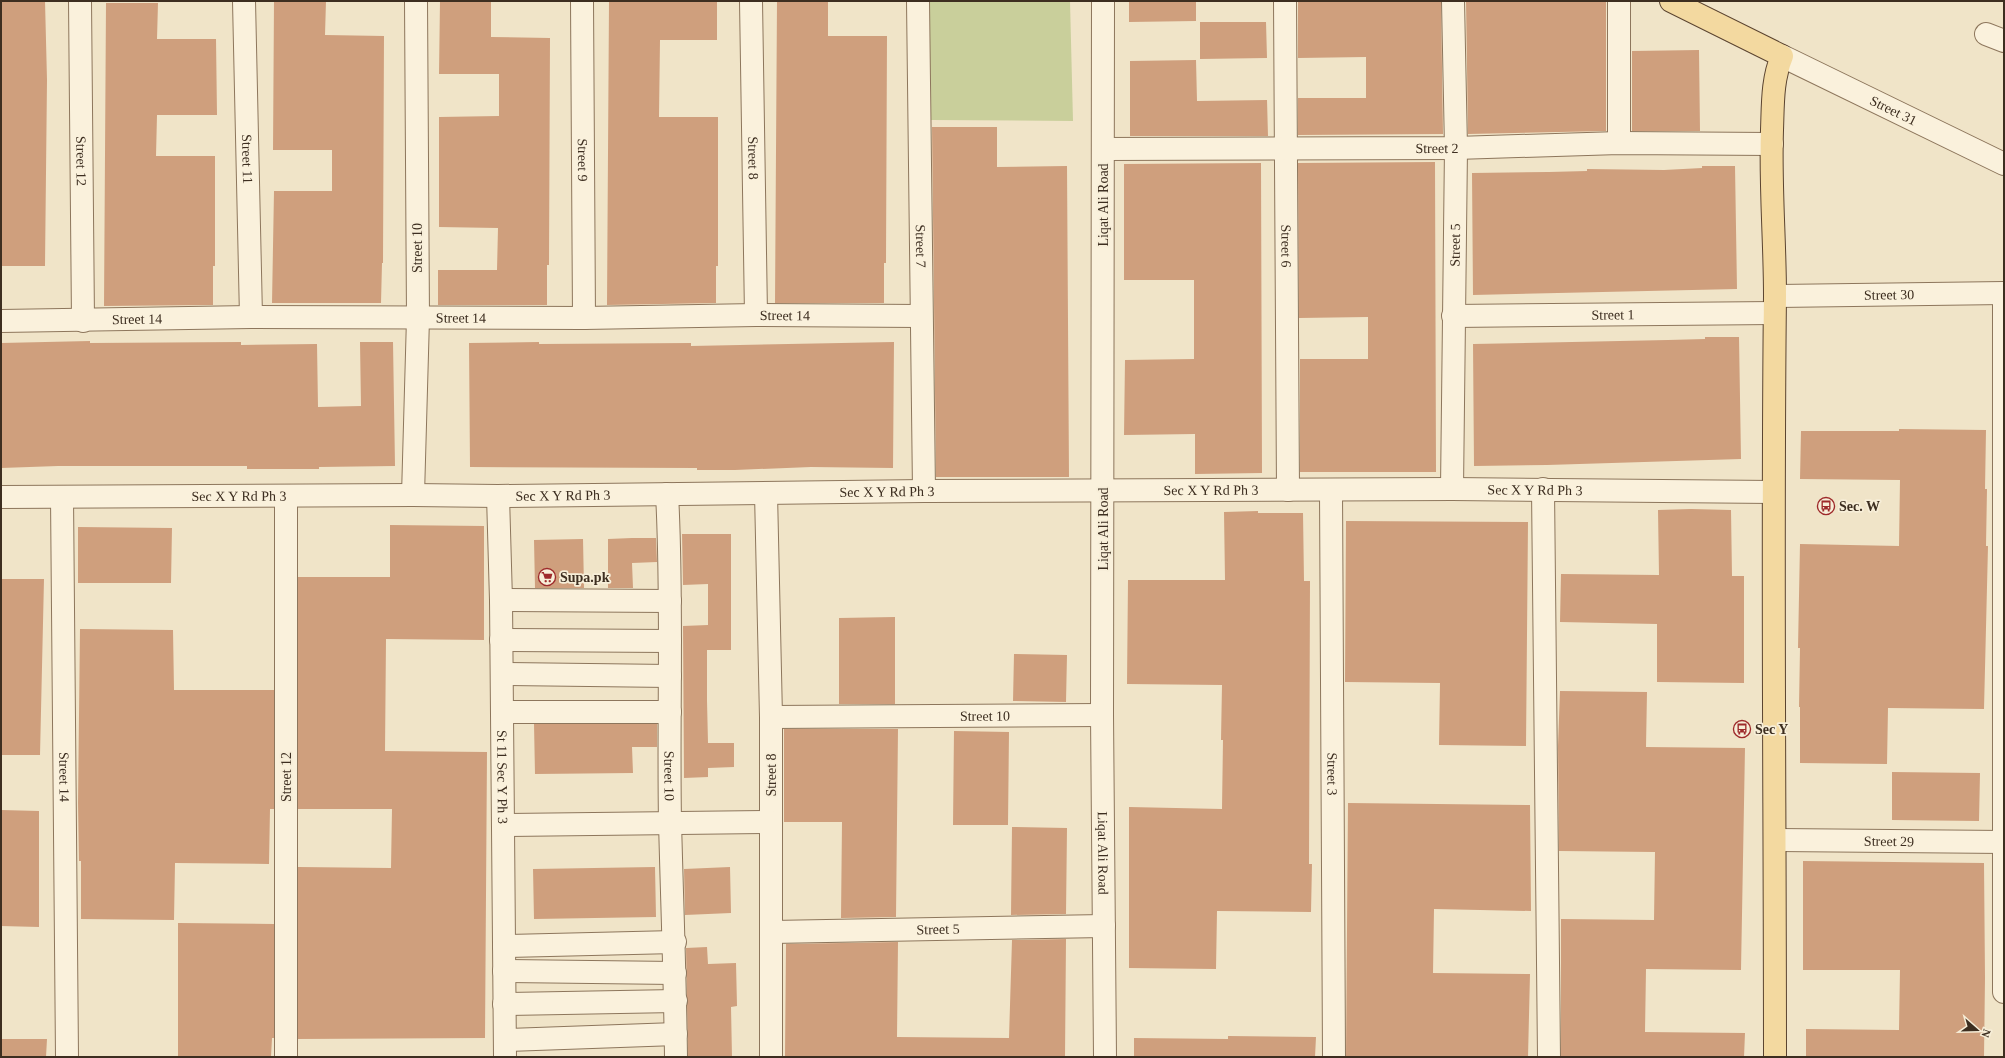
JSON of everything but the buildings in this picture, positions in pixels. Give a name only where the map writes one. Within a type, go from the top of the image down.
[{"type":"main road","points":[[1671,1],[1782,56],[1775,75],[1773,89],[1772,144],[1774,305],[1773,492],[1775,1057]]},
{"type":"street","name":"Street 12","points":[[80,1],[83,321]]},
{"type":"street","name":"Street 11","points":[[244,1],[251,317]]},
{"type":"street","name":"Street 10","points":[[412,495],[418,318],[416,1]]},
{"type":"street","name":"Street 9","points":[[582,1],[584,318]]},
{"type":"street","name":"Street 8","points":[[751,1],[756,315]]},
{"type":"street","name":"Street 7","points":[[918,1],[924,491]]},
{"type":"street","name":"Liqat Ali Road","points":[[1103,1],[1102,715],[1105,1057]]},
{"type":"street","name":"Street 6","points":[[1285,1],[1288,490]]},
{"type":"street","name":"Street 5","points":[[1452,489],[1456,148],[1453,1]]},
{"type":"street","points":[[1619,1],[1619,143]]},
{"type":"street","name":"Street 31","points":[[1782,56],[2004,164]]},
{"type":"street","name":"Street 2","points":[[1103,149],[1456,148],[1619,143],[1772,144]]},
{"type":"street","points":[[2004,293],[2004,992]]},
{"type":"street","name":"Street 30","points":[[1774,305],[2004,293]]},
{"type":"street","name":"Street 1","points":[[1453,316],[1774,305]]},
{"type":"street","name":"Street 14","points":[[1,321],[83,321],[251,317],[584,318],[756,315],[921,316]]},
{"type":"street","name":"Sec X Y Rd Ph 3","points":[[1,497],[498,496],[924,491],[1331,491],[1452,489],[1773,492]]},
{"type":"street","points":[[1543,489],[1549,1057]]},
{"type":"street","name":"Street 3","points":[[1331,491],[1334,1057]]},
{"type":"street","name":"Street 8","points":[[766,493],[772,822],[771,1057]]},
{"type":"street","name":"Street 10","points":[[667,494],[670,601],[670,822],[675,942],[676,1057]]},
{"type":"street","name":"Street 12","points":[[286,496],[286,1057]]},
{"type":"street","name":"St 11 Sec Y Ph 3","points":[[498,496],[502,640],[505,1048]]},
{"type":"street","name":"Street 14","points":[[62,497],[67,1057]]},
{"type":"street","points":[[501,600],[670,601]]},
{"type":"street","points":[[502,640],[670,642]]},
{"type":"street","points":[[502,674],[670,676]]},
{"type":"street","points":[[502,712],[670,712]]},
{"type":"street","name":"Street 10","points":[[771,716],[1102,715]]},
{"type":"street","points":[[503,825],[772,822]]},
{"type":"street","name":"Street 29","points":[[1775,840],[2004,842]]},
{"type":"street","name":"Street 5","points":[[772,932],[1104,926]]},
{"type":"street","points":[[504,946],[675,942]]},
{"type":"street","points":[[504,971],[675,973]]},
{"type":"street","points":[[504,1004],[676,1001]]},
{"type":"street","points":[[505,1048],[676,1034]]},
{"type":"green space","points":[[929,1],[1070,1],[1073,121],[931,120]]},
{"type":"place","name":"Sec. W","points":[[1826,506]]},
{"type":"place","name":"Supa.pk","points":[[547,577]]},
{"type":"place","name":"Sec Y","points":[[1742,729]]}]
